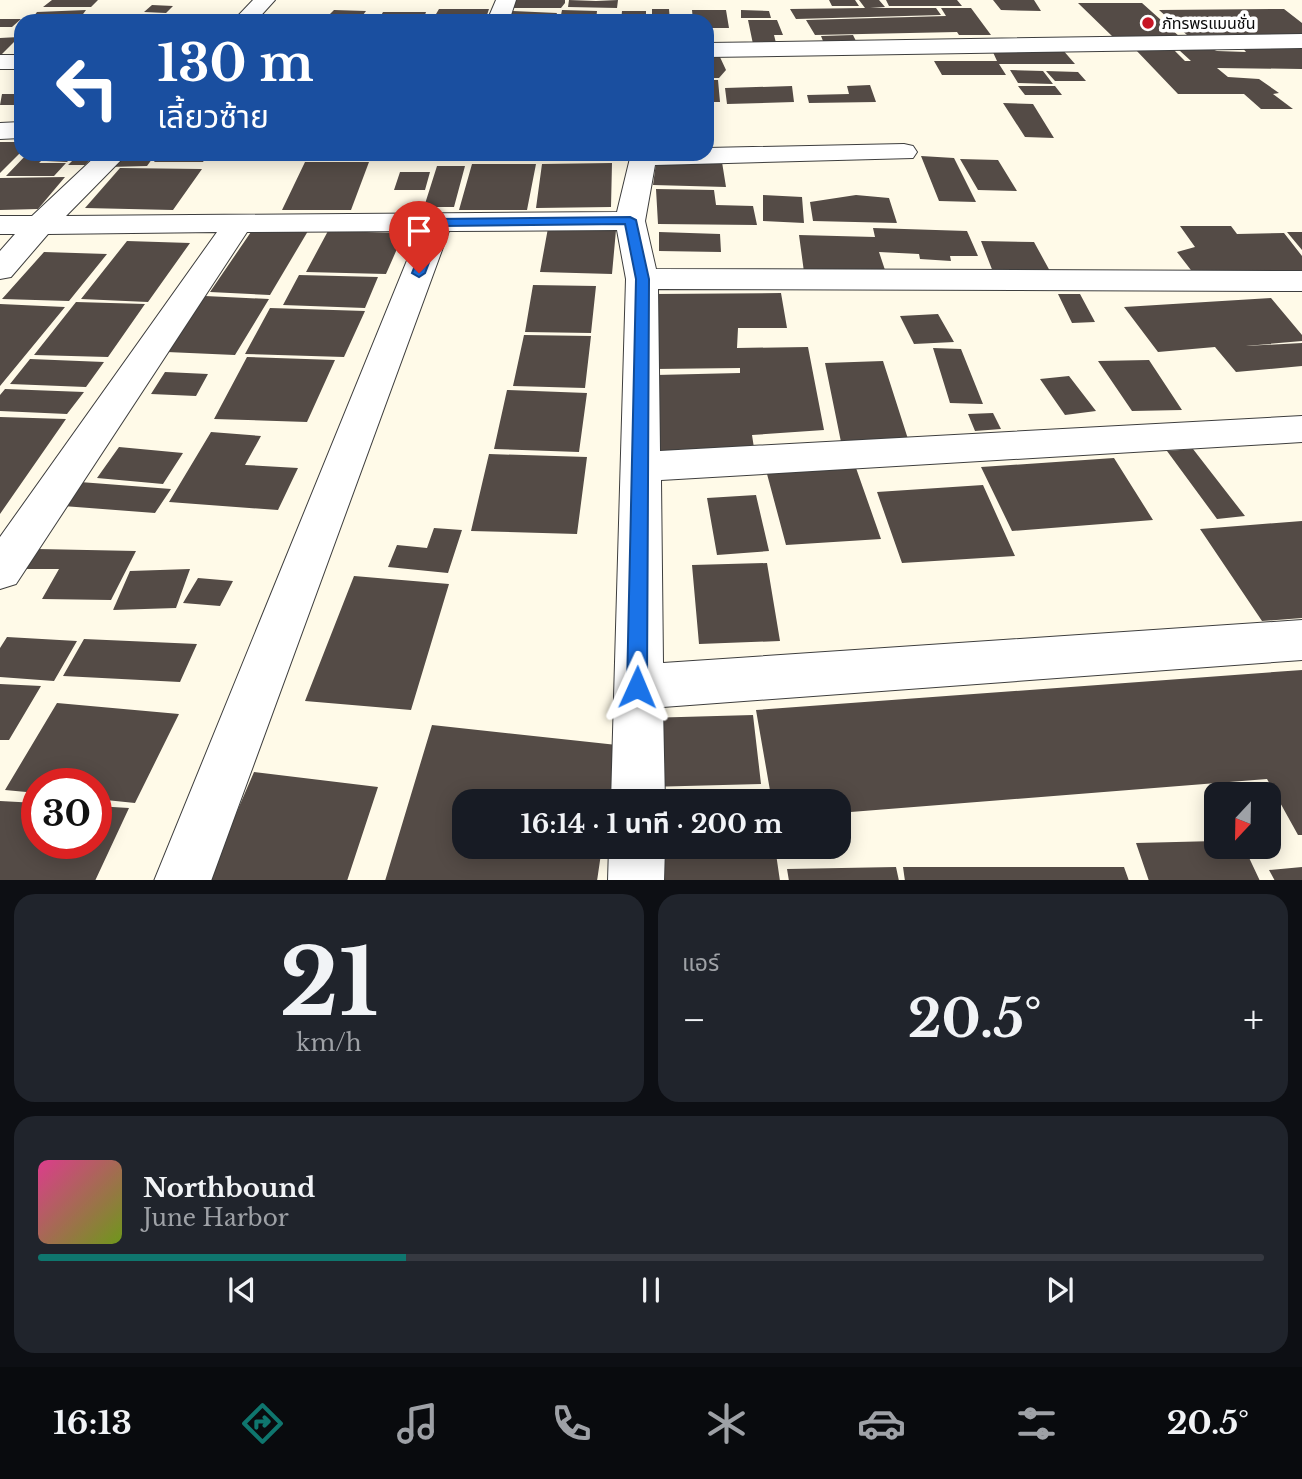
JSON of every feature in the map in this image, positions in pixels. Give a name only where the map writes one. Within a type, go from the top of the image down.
[{"type":"street","points":[[251,14],[265,0]]},
{"type":"street","points":[[714,50],[1302,41]]},
{"type":"street","points":[[714,154],[904,152]]},
{"type":"street","points":[[0,270],[38,225],[107,161]]},
{"type":"street","points":[[638,789],[642,279],[630,220],[644,161]]},
{"type":"street","points":[[0,225],[630,220]]},
{"type":"street","points":[[182,880],[438,222]]},
{"type":"street","points":[[0,570],[238,224]]},
{"type":"street","points":[[642,279],[1302,281]]},
{"type":"street","points":[[640,467],[1302,429]]},
{"type":"street","points":[[637,687],[1302,640]]},
{"type":"street","points":[[636,880],[637,859]]},
{"type":"building","points":[[52,0],[98,0],[91,7],[43,7]]},
{"type":"building","points":[[513,0],[565,0],[565,3],[561,8],[511,8]]},
{"type":"building","points":[[569,0],[618,0],[617,8],[568,7]]},
{"type":"building","points":[[829,0],[855,0],[859,6],[832,6]]},
{"type":"building","points":[[859,0],[879,0],[885,7],[870,8],[936,8],[941,15],[796,19],[790,9],[865,8]]},
{"type":"building","points":[[886,0],[957,0],[962,6],[889,6]]},
{"type":"building","points":[[993,0],[1034,0],[1041,11],[1001,10]]},
{"type":"building","points":[[1078,3],[1142,3],[1180,37],[1113,37]]},
{"type":"building","points":[[152,5],[173,6],[166,13],[144,12]]},
{"type":"building","points":[[941,8],[971,8],[991,35],[959,35],[957,32],[815,35],[806,20],[946,16]]},
{"type":"building","points":[[439,9],[489,9],[487,14],[436,14]]},
{"type":"building","points":[[652,9],[669,9],[669,14],[652,14]]},
{"type":"building","points":[[1284,9],[1302,23],[1302,34],[1187,35],[1159,10]]},
{"type":"building","points":[[86,10],[83,14],[35,14]]},
{"type":"building","points":[[334,10],[366,11],[364,14],[330,14]]},
{"type":"building","points":[[562,10],[597,11],[597,14],[561,14]]},
{"type":"building","points":[[692,10],[726,10],[729,28],[714,28],[714,14],[692,14]]},
{"type":"building","points":[[741,10],[769,11],[771,18],[741,18]]},
{"type":"building","points":[[513,11],[557,13],[557,14],[512,14]]},
{"type":"building","points":[[622,11],[646,11],[646,14],[622,14]]},
{"type":"building","points":[[383,12],[426,12],[425,14],[382,14]]},
{"type":"building","points":[[0,19],[14,19],[12,27],[0,27]]},
{"type":"building","points":[[748,20],[777,20],[783,35],[774,35],[776,43],[753,44]]},
{"type":"building","points":[[853,35],[856,41],[823,41],[821,36]]},
{"type":"building","points":[[14,37],[14,42],[0,56],[0,38]]},
{"type":"building","points":[[1241,46],[1302,46],[1302,69],[1217,68],[1228,77],[1259,79],[1279,93],[1273,94],[1293,109],[1261,109],[1244,94],[1178,94],[1134,48],[1172,48],[1185,61],[1191,61],[1179,50],[1209,48],[1217,51],[1246,52]]},
{"type":"building","points":[[1062,49],[1075,64],[999,64],[1006,75],[942,75],[934,61],[997,61],[992,50]]},
{"type":"building","points":[[714,55],[719,55],[726,70],[719,78],[714,78]]},
{"type":"building","points":[[1010,70],[1043,71],[1053,84],[1018,83]]},
{"type":"building","points":[[1046,71],[1078,72],[1086,81],[1055,81]]},
{"type":"building","points":[[714,80],[718,80],[720,102],[714,102]]},
{"type":"building","points":[[870,85],[876,102],[809,103],[807,95],[849,94],[847,86]]},
{"type":"building","points":[[792,86],[794,102],[727,104],[725,88]]},
{"type":"building","points":[[1018,86],[1055,86],[1062,95],[1025,95]]},
{"type":"building","points":[[2,94],[14,94],[14,105],[0,105]]},
{"type":"building","points":[[1003,103],[1033,104],[1054,138],[1025,137]]},
{"type":"building","points":[[0,142],[14,142],[14,159],[0,173]]},
{"type":"building","points":[[921,156],[954,158],[976,202],[939,201]]},
{"type":"building","points":[[960,159],[998,160],[1017,191],[978,190]]},
{"type":"building","points":[[20,161],[66,163],[54,176],[6,176]]},
{"type":"building","points":[[72,161],[89,161],[85,165],[68,165]]},
{"type":"building","points":[[112,161],[151,161],[147,166],[108,167]]},
{"type":"building","points":[[155,161],[204,161],[203,162]]},
{"type":"building","points":[[305,162],[369,162],[351,210],[282,210]]},
{"type":"building","points":[[722,162],[726,187],[653,185],[656,163]]},
{"type":"building","points":[[612,163],[611,207],[536,208],[542,164]]},
{"type":"building","points":[[472,164],[536,164],[527,210],[459,210]]},
{"type":"building","points":[[437,166],[465,166],[454,207],[424,207]]},
{"type":"building","points":[[120,168],[202,169],[173,210],[85,208]]},
{"type":"building","points":[[400,172],[430,172],[425,190],[394,190]]},
{"type":"building","points":[[65,177],[38,209],[0,210],[0,178]]},
{"type":"building","points":[[656,189],[714,190],[716,205],[753,206],[757,225],[658,224]]},
{"type":"building","points":[[763,195],[802,197],[804,223],[763,221]]},
{"type":"building","points":[[856,195],[889,198],[897,223],[813,221],[810,202]]},
{"type":"building","points":[[1180,226],[1231,226],[1237,234],[1284,233],[1302,256],[1302,272],[1194,274],[1177,252],[1195,247]]},
{"type":"building","points":[[548,228],[616,230],[612,274],[540,272]]},
{"type":"building","points":[[873,228],[967,231],[978,256],[950,256],[951,261],[920,259],[919,254],[879,252],[885,270],[804,272],[799,235],[875,237]]},
{"type":"building","points":[[253,229],[308,231],[270,295],[210,292]]},
{"type":"building","points":[[328,231],[404,233],[386,274],[306,272]]},
{"type":"building","points":[[659,232],[720,234],[721,252],[659,251]]},
{"type":"building","points":[[1287,232],[1302,232],[1302,250]]},
{"type":"building","points":[[127,241],[190,243],[148,302],[81,299]]},
{"type":"building","points":[[981,241],[1034,242],[1051,273],[993,272]]},
{"type":"building","points":[[44,252],[107,254],[69,301],[2,299]]},
{"type":"building","points":[[299,275],[378,277],[365,308],[283,305]]},
{"type":"building","points":[[533,285],[596,286],[591,333],[525,332]]},
{"type":"building","points":[[781,293],[787,328],[738,328],[737,348],[808,347],[824,430],[752,435],[754,448],[654,451],[656,375],[740,373],[740,368],[654,369],[655,294]]},
{"type":"building","points":[[1058,294],[1080,294],[1095,322],[1072,323]]},
{"type":"building","points":[[205,296],[269,299],[235,355],[167,352]]},
{"type":"building","points":[[1271,298],[1302,335],[1302,341],[1246,346],[1302,343],[1302,366],[1236,372],[1215,347],[1158,352],[1124,307]]},
{"type":"building","points":[[76,302],[145,304],[108,357],[34,355]]},
{"type":"building","points":[[0,304],[65,307],[0,386]]},
{"type":"building","points":[[270,308],[365,311],[344,357],[245,354]]},
{"type":"building","points":[[938,314],[954,342],[914,344],[900,316]]},
{"type":"building","points":[[524,335],[591,336],[585,388],[513,386]]},
{"type":"building","points":[[933,348],[961,349],[983,404],[950,403]]},
{"type":"building","points":[[247,357],[335,360],[307,422],[214,419]]},
{"type":"building","points":[[30,359],[104,362],[86,387],[10,384]]},
{"type":"building","points":[[1149,360],[1182,410],[1132,411],[1098,361]]},
{"type":"building","points":[[883,361],[908,439],[841,442],[825,363]]},
{"type":"building","points":[[165,372],[208,374],[196,396],[151,394]]},
{"type":"building","points":[[1069,376],[1096,411],[1065,415],[1040,379]]},
{"type":"building","points":[[5,389],[84,392],[67,414],[0,411],[0,395]]},
{"type":"building","points":[[507,390],[587,393],[579,452],[494,449]]},
{"type":"building","points":[[993,413],[1001,429],[975,431],[968,414]]},
{"type":"building","points":[[0,417],[66,419],[0,514]]},
{"type":"building","points":[[211,432],[261,436],[245,465],[298,468],[278,510],[169,502]]},
{"type":"building","points":[[119,447],[183,453],[163,484],[97,478]]},
{"type":"building","points":[[1193,449],[1245,516],[1217,519],[1167,451]]},
{"type":"building","points":[[489,454],[587,457],[577,534],[471,531]]},
{"type":"building","points":[[1114,458],[1153,520],[1012,531],[981,467]]},
{"type":"building","points":[[856,468],[881,539],[786,545],[767,474]]},
{"type":"building","points":[[67,481],[171,489],[155,513],[50,505]]},
{"type":"building","points":[[983,485],[1015,556],[902,563],[877,492]]},
{"type":"building","points":[[756,495],[769,551],[717,555],[707,498]]},
{"type":"building","points":[[1302,521],[1302,618],[1262,621],[1200,529]]},
{"type":"building","points":[[434,528],[462,530],[448,573],[388,567],[397,545],[427,548]]},
{"type":"building","points":[[38,549],[136,551],[111,600],[42,599],[59,569],[26,569]]},
{"type":"building","points":[[767,563],[780,641],[699,644],[692,565]]},
{"type":"building","points":[[190,569],[176,608],[113,610],[130,571]]},
{"type":"building","points":[[354,576],[449,584],[411,710],[305,701]]},
{"type":"building","points":[[198,578],[233,581],[220,606],[183,603]]},
{"type":"building","points":[[7,637],[77,641],[54,681],[0,677],[0,648]]},
{"type":"building","points":[[84,639],[197,644],[180,682],[63,676]]},
{"type":"building","points":[[1302,670],[1302,835],[1298,835],[1281,804],[1281,782],[1269,782],[1267,779],[851,812],[851,789],[770,789],[756,710]]},
{"type":"building","points":[[0,684],[41,686],[9,740],[0,740]]},
{"type":"building","points":[[57,703],[179,714],[135,803],[112,801],[112,768],[21,768],[21,792],[5,790]]},
{"type":"building","points":[[753,715],[761,784],[647,787],[645,718]]},
{"type":"building","points":[[432,725],[617,745],[611,789],[452,789],[452,859],[600,859],[597,880],[385,880]]},
{"type":"building","points":[[254,772],[378,787],[347,880],[207,880]]},
{"type":"building","points":[[0,801],[21,802],[21,859],[105,859],[95,880],[0,880]]},
{"type":"building","points":[[112,807],[129,808],[112,844]]},
{"type":"building","points":[[1204,841],[1204,859],[1250,859],[1260,880],[1149,880],[1136,843]]},
{"type":"building","points":[[644,859],[777,859],[780,880],[645,880]]},
{"type":"building","points":[[896,867],[899,880],[789,880],[787,869]]},
{"type":"building","points":[[903,867],[1124,867],[1129,880],[905,880]]},
{"type":"building","points":[[1302,867],[1302,880],[1274,880],[1269,870]]},
{"type":"place","name":"ภัทรพรแมนชั่น","points":[[1148,23]]},
{"type":"route","points":[[419,273],[438,222],[630,220],[642,279],[637,687]]}]
